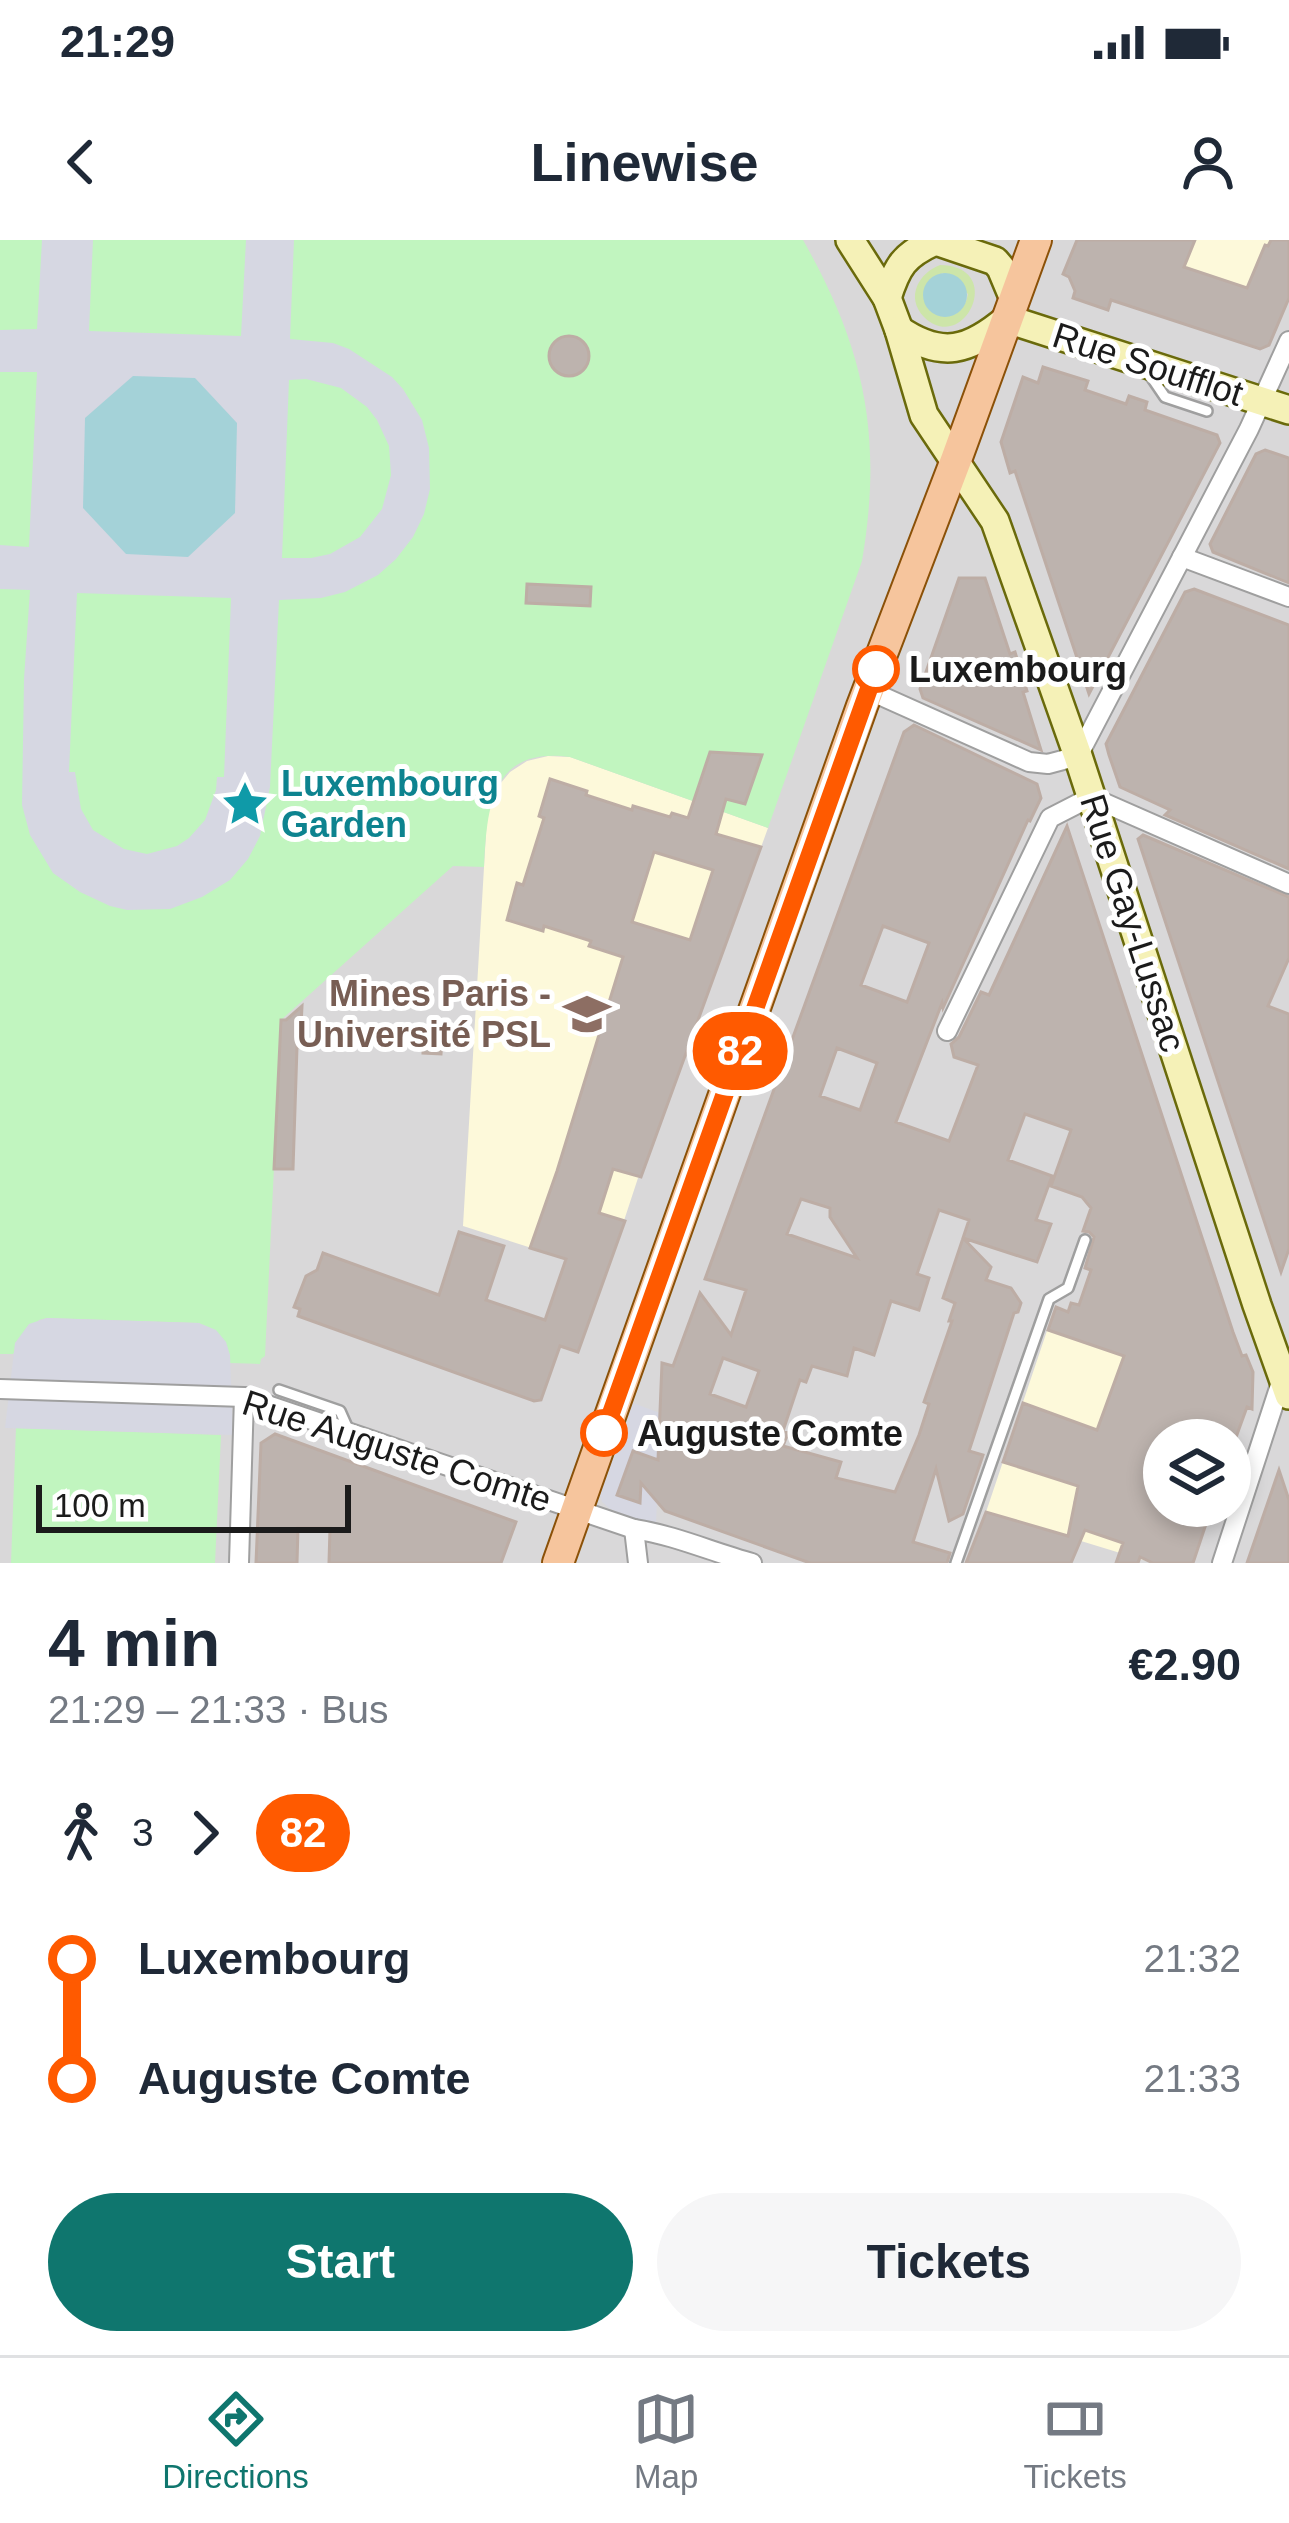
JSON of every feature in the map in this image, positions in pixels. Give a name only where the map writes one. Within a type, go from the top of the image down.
[{"type":"main road","points":[[558,1563],[868,690],[1034,240]]},
{"type":"street","points":[[850,240],[899,329],[918,343],[950,349],[982,339],[1011,309],[1001,268],[988,257],[934,240],[899,265],[886,298]]},
{"type":"street","name":"Rue Soufflot","points":[[1011,309],[1141,362],[1276,406]]},
{"type":"street","name":"Rue Gay-Lussac","points":[[899,329],[924,415],[995,521],[1287,1376]]},
{"type":"street","points":[[868,690],[1029,762],[1048,764],[1078,756],[1182,556],[1276,406],[1289,341]]},
{"type":"street","points":[[1182,556],[1289,597]]},
{"type":"street","points":[[947,1031],[1050,818],[1091,797],[1289,884]]},
{"type":"street","points":[[1222,1563],[1287,1376]]},
{"type":"street","name":"Rue Auguste Comte","points":[[0,1389],[244,1397],[634,1529],[661,1533],[752,1563]]},
{"type":"street","points":[[239,1563],[244,1397]]},
{"type":"street","points":[[634,1529],[638,1563]]},
{"type":"lane","points":[[1001,268],[1034,240]]},
{"type":"lane","points":[[1141,362],[1165,397],[1207,411]]},
{"type":"lane","points":[[956,1563],[1049,1299],[1068,1288],[1085,1240]]},
{"type":"lane","points":[[279,1390],[340,1411],[350,1434]]},
{"type":"shaded area","points":[[0,240],[1289,240],[1289,1563],[0,1563]]},
{"type":"shaded area","points":[[42,240],[93,240],[89,331],[241,336],[246,240],[294,240],[290,339],[333,343],[392,377],[422,420],[429,448],[430,489],[424,514],[396,559],[378,575],[345,592],[279,600],[270,787],[260,836],[230,880],[170,909],[127,910],[80,892],[53,873],[30,835],[22,805],[30,590],[0,589],[0,545],[29,547],[37,372],[0,372],[0,330],[37,329]],"holes":[[[289,380],[341,388],[367,407],[389,446],[391,475],[382,509],[360,537],[330,554],[282,558]],[[77,593],[231,598],[224,777],[217,777],[205,820],[177,846],[147,854],[124,849],[93,830],[81,809],[75,772],[69,772]]]},
{"type":"shaded area","points":[[1147,240],[1289,240],[1287,302],[1142,253]]},
{"type":"shaded area","name":"Mines Paris - Université PSL","points":[[548,756],[570,757],[768,828],[613,1254],[566,1259],[463,1226],[487,816],[495,790],[510,772]]},
{"type":"shaded area","points":[[1055,1307],[1133,1330],[1158,1419],[1143,1419],[1143,1440],[1095,1439],[1073,1503],[1199,1544],[1193,1563],[1153,1563],[986,1512]]},
{"type":"shaded area","points":[[47,1318],[199,1323],[216,1330],[230,1355],[233,1435],[5,1428],[15,1343],[29,1324]]},
{"type":"shaded area","points":[[633,1403],[660,1413],[656,1526],[610,1509],[600,1493]]},
{"type":"green space","name":"Luxembourg Garden","points":[[0,240],[803,240],[841,319],[864,395],[870,474],[862,561],[768,828],[570,757],[524,761],[498,786],[484,867],[453,866],[281,1020],[265,1356],[260,1364],[230,1363],[230,1355],[199,1323],[47,1318],[39,1320],[13,1354],[0,1354]]},
{"type":"green space","points":[[940,265],[960,269],[971,279],[972,306],[953,325],[939,326],[918,309],[917,286]],"holes":[[[943,273],[968,294],[962,308],[952,315],[939,315],[926,306],[929,280]]]},
{"type":"green space","points":[[16,1428],[221,1435],[215,1563],[11,1563]]},
{"type":"water","points":[[945,273],[961,279],[967,295],[961,311],[945,317],[929,311],[923,295],[929,279]]},
{"type":"water","points":[[133,376],[195,378],[237,423],[235,513],[188,557],[126,554],[83,508],[85,418]]},
{"type":"building","points":[[1077,240],[1195,240],[1184,267],[1247,288],[1265,245],[1271,240],[1289,240],[1289,298],[1269,345],[1260,349],[1111,300],[1108,310],[1073,298],[1075,291],[1063,274]]},
{"type":"building","points":[[569,336],[583,342],[589,356],[583,370],[569,376],[555,370],[549,356],[555,342]]},
{"type":"building","points":[[1043,367],[1088,381],[1085,390],[1126,404],[1129,396],[1147,402],[1145,410],[1217,435],[1220,443],[1089,694],[1015,471],[1010,473],[1001,442],[1023,377],[1038,383]]},
{"type":"building","points":[[1265,450],[1289,458],[1289,583],[1213,552],[1210,544],[1256,454]]},
{"type":"building","points":[[959,578],[985,578],[1010,654],[1015,652],[1041,750],[923,698],[920,689]]},
{"type":"building","points":[[527,584],[591,587],[590,606],[526,603]]},
{"type":"building","points":[[1194,589],[1289,625],[1289,869],[1165,815],[1170,810],[1120,787],[1109,755],[1106,744],[1185,592]]},
{"type":"building","points":[[914,725],[1037,784],[1041,798],[943,1008],[942,1003],[896,1122],[949,1141],[978,1065],[954,1057],[951,1044],[981,992],[989,995],[1067,826],[1233,1332],[1253,1372],[1252,1409],[1247,1407],[1243,1419],[1143,1419],[1143,1527],[1205,1527],[1193,1563],[1153,1563],[1140,1557],[1138,1563],[1116,1563],[1123,1543],[1085,1530],[1071,1563],[966,1563],[986,1512],[1068,1536],[1078,1486],[1003,1462],[1023,1403],[1097,1430],[1124,1356],[1048,1330],[1056,1307],[1068,1312],[1071,1303],[1079,1305],[1091,1270],[1085,1268],[1094,1237],[1083,1231],[1091,1208],[1082,1197],[1051,1186],[1071,1130],[1025,1114],[1008,1160],[1052,1176],[1036,1220],[1051,1224],[1037,1262],[963,1238],[991,1267],[986,1280],[1011,1288],[1021,1303],[969,1451],[983,1455],[963,1514],[949,1521],[936,1469],[913,1542],[950,1553],[947,1563],[810,1563],[665,1511],[641,1483],[640,1503],[617,1495],[633,1451],[658,1460],[662,1363],[673,1366],[700,1293],[731,1335],[746,1290],[705,1279],[904,732]],"holes":[[[883,926],[929,943],[907,1002],[861,985]],[[837,1048],[877,1063],[860,1110],[820,1096]],[[801,1199],[830,1208],[830,1217],[857,1258],[787,1234]],[[939,1210],[969,1220],[943,1298],[955,1303],[952,1321],[924,1402],[929,1404],[919,1435],[895,1492],[836,1478],[841,1462],[783,1446],[788,1433],[783,1431],[800,1380],[806,1382],[812,1366],[847,1376],[854,1348],[874,1355],[891,1301],[919,1310],[929,1278],[917,1274]],[[723,1358],[759,1371],[746,1407],[710,1394]]]},
{"type":"building","points":[[710,752],[762,755],[745,804],[726,799],[716,834],[761,847],[641,1177],[613,1169],[599,1213],[625,1221],[578,1352],[560,1346],[541,1400],[298,1316],[300,1309],[294,1307],[306,1276],[317,1270],[323,1253],[439,1295],[459,1232],[504,1246],[486,1300],[545,1320],[566,1259],[530,1248],[623,957],[544,926],[543,931],[507,920],[517,883],[523,885],[544,818],[539,816],[550,779],[632,810],[633,806],[688,818]],"holes":[[[654,852],[713,870],[690,940],[632,922]]]},
{"type":"building","points":[[1143,835],[1289,897],[1289,958],[1268,1006],[1289,1014],[1289,1249],[1281,1272],[1138,839]]},
{"type":"building","points":[[302,1006],[293,1169],[274,1169],[281,1020]]},
{"type":"building","points":[[424,1027],[443,1028],[441,1054],[423,1053]]},
{"type":"building","points":[[275,1434],[516,1522],[501,1563],[329,1563],[330,1528],[298,1528],[297,1563],[256,1563],[261,1443]]},
{"type":"building","points":[[1279,1470],[1289,1500],[1289,1563],[1247,1563]]},
{"type":"bus line","name":"82","points":[[604,1433],[876,669]]},
{"type":"place","name":"Luxembourg","points":[[876,669]]},
{"type":"place","name":"Luxembourg Garden","points":[[245,804]]},
{"type":"place","name":"Mines Paris - Université PSL","points":[[587,1014]]},
{"type":"place","name":"Auguste Comte","points":[[604,1433]]}]
